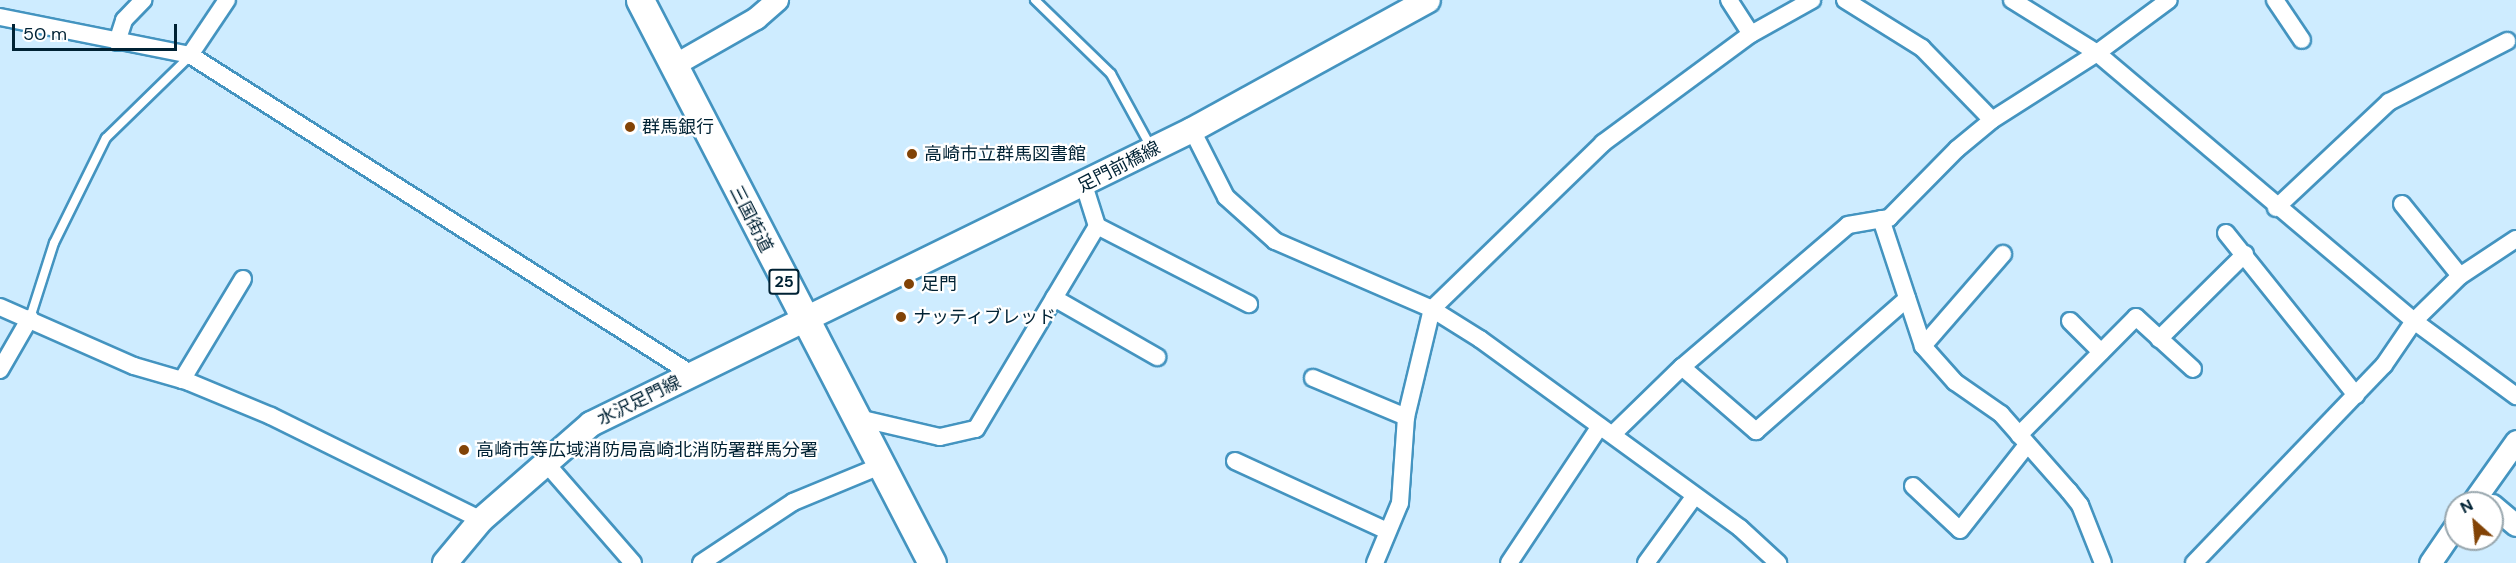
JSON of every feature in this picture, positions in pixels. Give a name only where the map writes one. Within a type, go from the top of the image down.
[{"type":"main road","name":"三国街道","points":[[640,0],[853,417],[932,563]]},
{"type":"main road","name":"足門前橋線","points":[[805,324],[1192,130],[1428,0]]},
{"type":"main road","name":"水沢足門線","points":[[445,563],[481,520],[591,424],[805,324]]},
{"type":"street","points":[[117,42],[124,20],[142,0]]},
{"type":"street","points":[[190,56],[227,0]]},
{"type":"street","points":[[672,66],[756,18],[777,0]]},
{"type":"street","points":[[1729,0],[1750,34]]},
{"type":"street","points":[[1375,563],[1400,503],[1406,417],[1432,309],[1603,143],[1750,34],[1808,0]]},
{"type":"street","points":[[1845,0],[1923,48],[1992,120]]},
{"type":"street","points":[[2012,0],[2097,53],[2276,208],[2414,321],[2516,396]]},
{"type":"street","points":[[1509,563],[1607,430],[1848,225],[1889,218],[1992,120],[2097,53],[2169,0]]},
{"type":"street","points":[[2275,0],[2302,40]]},
{"type":"street","points":[[0,17],[190,56],[693,375]]},
{"type":"street","points":[[2276,208],[2389,102],[2507,41]]},
{"type":"street","points":[[1192,130],[1226,196],[1275,241],[1432,309],[1607,430],[1694,497],[1740,528],[1778,563]]},
{"type":"street","points":[[1084,185],[1097,226],[1249,304]]},
{"type":"street","points":[[2402,204],[2460,276]]},
{"type":"street","points":[[1881,219],[1923,346],[1955,381],[2001,414],[2080,505],[2103,563]]},
{"type":"street","points":[[853,417],[940,436],[976,429],[1097,226]]},
{"type":"street","points":[[2226,233],[2356,395]]},
{"type":"street","points":[[2194,563],[2356,395],[2414,321],[2460,276],[2516,239]]},
{"type":"street","points":[[1923,346],[2003,254]]},
{"type":"street","points":[[2159,339],[2245,254]]},
{"type":"street","points":[[182,380],[243,279]]},
{"type":"street","points":[[1054,298],[1157,357]]},
{"type":"street","points":[[1682,367],[1756,431],[1907,298]]},
{"type":"street","points":[[0,307],[30,318],[134,366],[182,380],[271,416],[481,520]]},
{"type":"street","points":[[1913,486],[1960,530],[2023,440],[2101,352],[2136,317],[2193,369]]},
{"type":"street","points":[[0,370],[30,318]]},
{"type":"street","points":[[2070,321],[2101,352]]},
{"type":"street","points":[[1313,378],[1406,417]]},
{"type":"street","points":[[2488,491],[2516,441]]},
{"type":"street","points":[[1235,461],[1387,531]]},
{"type":"street","points":[[545,462],[633,563]]},
{"type":"street","points":[[701,563],[793,502],[880,466]]},
{"type":"street","points":[[1647,563],[1694,497]]},
{"type":"street","points":[[2430,563],[2444,543]]},
{"type":"lane","points":[[1035,0],[1111,74],[1152,149]]},
{"type":"lane","points":[[30,318],[54,243],[106,138],[190,56]]},
{"type":"place","name":"群馬銀行","points":[[630,127]]},
{"type":"place","name":"高崎市立群馬図書館","points":[[912,154]]},
{"type":"place","name":"足門","points":[[909,284]]},
{"type":"place","name":"ナッティブレッド","points":[[901,317]]},
{"type":"place","name":"高崎市等広域消防局高崎北消防署群馬分署","points":[[464,450]]}]
